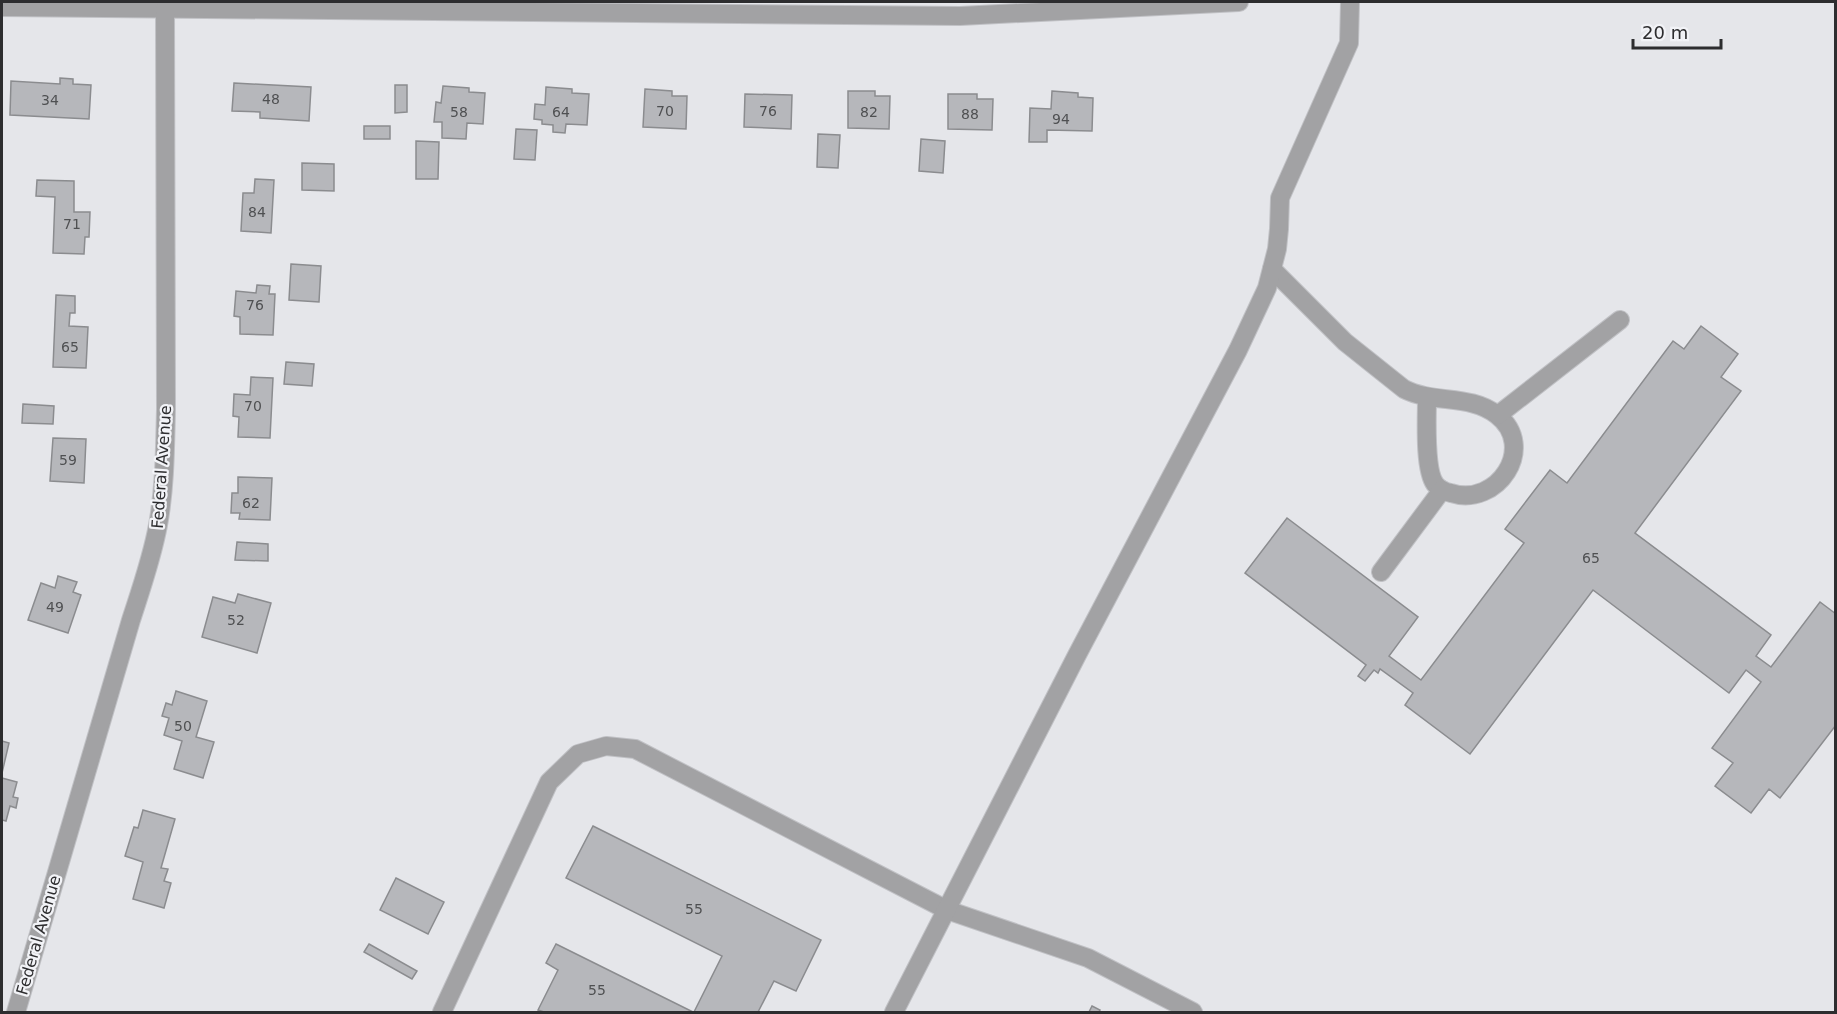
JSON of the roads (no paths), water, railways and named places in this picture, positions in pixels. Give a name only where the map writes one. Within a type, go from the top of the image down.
[{"type":"street","points":[[2,7],[960,16],[1239,2]]},
{"type":"street","points":[[894,1012],[1077,655],[1238,350],[1267,288],[1279,229],[1280,198],[1349,43],[1350,2]]},
{"type":"street","name":"Federal Avenue","points":[[16,1012],[148,569],[160,511],[166,409],[165,9]]},
{"type":"street","points":[[1272,269],[1345,342],[1404,389],[1427,398],[1477,405],[1498,415],[1512,434],[1514,443],[1512,464],[1492,488],[1482,493],[1458,495],[1442,490],[1436,485],[1430,466],[1427,398]]},
{"type":"street","points":[[1498,415],[1620,320]]},
{"type":"street","points":[[1381,572],[1442,490]]},
{"type":"street","points":[[442,1012],[549,782],[578,754],[606,746],[635,748],[947,910],[1088,958],[1193,1012]]}]
